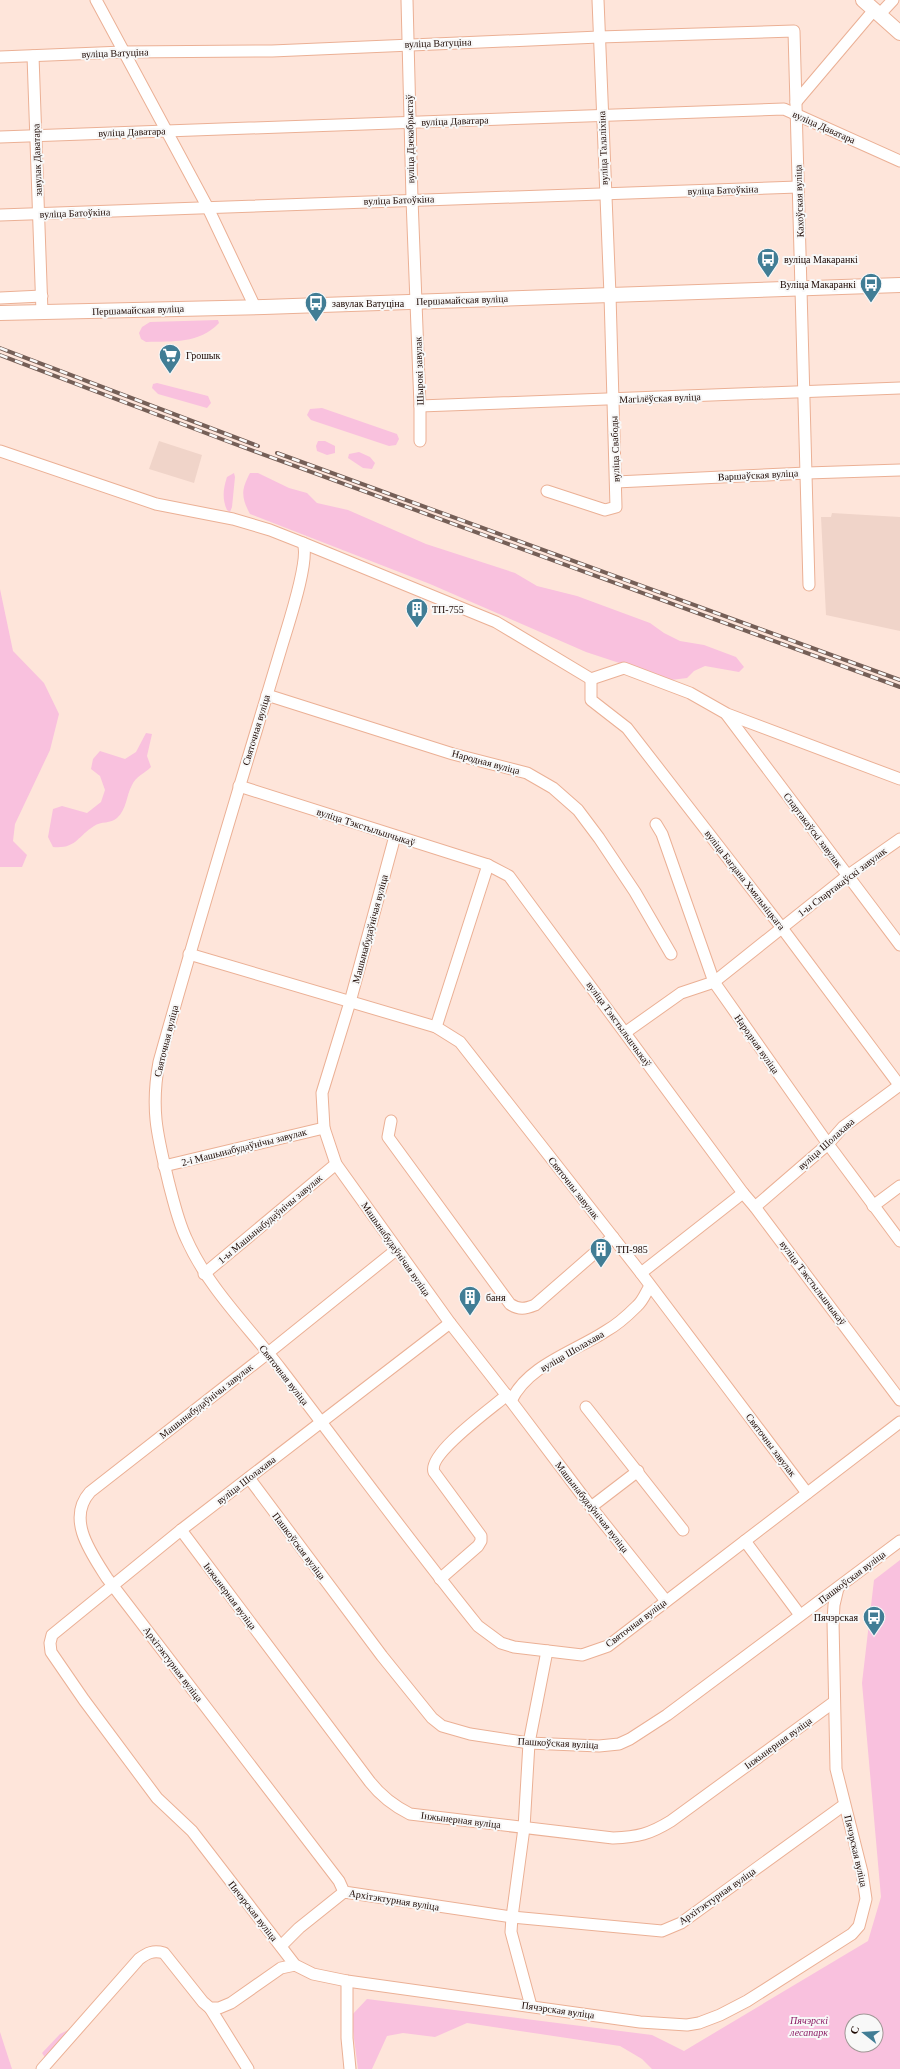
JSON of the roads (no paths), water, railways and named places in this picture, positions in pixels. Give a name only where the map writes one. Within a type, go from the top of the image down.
[{"type":"main road","points":[[863,0],[900,33]]},
{"type":"main road","name":"Першамайская вуліца","points":[[0,313],[416,302],[900,285]]},
{"type":"street","points":[[96,0],[208,208],[255,307]]},
{"type":"street","name":"вуліца Дзекабрыстаў","points":[[407,0],[416,302]]},
{"type":"street","name":"вуліца Талаліхіна","points":[[598,0],[601,116],[610,295]]},
{"type":"street","points":[[796,102],[876,12],[893,0]]},
{"type":"street","name":"вуліца Ватуціна","points":[[0,57],[123,52],[272,51],[600,37],[794,32],[796,114]]},
{"type":"street","name":"завулак Даватара","points":[[33,56],[42,312]]},
{"type":"street","name":"вуліца Даватара","points":[[0,137],[784,109],[900,161]]},
{"type":"street","name":"Кахоўская вуліца","points":[[796,114],[801,288]]},
{"type":"street","name":"вуліца Батоўкіна","points":[[0,215],[412,199],[798,187]]},
{"type":"street","points":[[801,288],[809,585]]},
{"type":"street","name":"вуліца Свабоды","points":[[547,492],[605,510],[616,507],[610,295]]},
{"type":"street","points":[[0,298],[42,296]]},
{"type":"street","name":"Шырокі завулак","points":[[416,302],[420,441]]},
{"type":"street","name":"Магілёўская вуліца","points":[[420,406],[804,393],[900,388]]},
{"type":"street","points":[[0,451],[156,504],[233,519],[270,530],[496,622],[591,679],[624,668],[690,693],[726,714],[900,779]]},
{"type":"street","name":"Варшаўская вуліца","points":[[616,482],[900,470]]},
{"type":"street","name":"Святочная вуліца","points":[[303,543],[306,556],[292,608],[189,954],[159,1062],[154,1086],[155,1117],[164,1166],[176,1214],[186,1239],[204,1274],[268,1353],[440,1579],[478,1626],[501,1643],[514,1647],[582,1655],[608,1646],[900,1422]]},
{"type":"street","name":"вуліца Багдана Хмяльніцкага","points":[[591,679],[591,700],[628,728],[782,928],[900,1085]]},
{"type":"street","name":"Народная вуліца","points":[[267,695],[453,754],[527,773],[553,788],[578,810],[599,838],[635,892],[671,954]]},
{"type":"street","name":"Спартакаўскі завулак","points":[[726,714],[900,945]]},
{"type":"street","name":"вуліца Тэкстыльшчыкаў","points":[[239,786],[488,865],[509,876],[626,1032],[743,1193],[900,1400]]},
{"type":"street","name":"Народная вуліца","points":[[656,824],[662,834],[714,982],[828,1144],[900,1241]]},
{"type":"street","name":"Машынабудаўнічая вуліца","points":[[395,836],[350,1002],[322,1093],[324,1128],[336,1164],[396,1250],[450,1323],[509,1398],[591,1507],[666,1601]]},
{"type":"street","name":"1-ы Спартакаўскі завулак","points":[[626,1032],[681,993],[714,982],[847,876],[900,839]]},
{"type":"street","points":[[436,1027],[488,865]]},
{"type":"street","name":"Святочны завулак","points":[[189,954],[436,1027],[460,1042],[641,1273],[807,1493]]},
{"type":"street","name":"вуліца Шолахава","points":[[755,1207],[828,1144],[843,1126],[900,1085]]},
{"type":"street","points":[[391,1121],[388,1137],[510,1304],[517,1309],[527,1308],[535,1304],[613,1237]]},
{"type":"street","name":"2-і Машынабудаўнічы завулак","points":[[164,1166],[324,1128]]},
{"type":"street","name":"1-ы Машынабудаўнічы завулак","points":[[204,1274],[336,1164]]},
{"type":"street","points":[[873,1206],[900,1186]]},
{"type":"street","points":[[641,1273],[743,1193]]},
{"type":"street","name":"Машынабудаўнічы завулак","points":[[79,1512],[83,1500],[90,1492],[268,1353],[396,1250]]},
{"type":"street","name":"вуліца Шолахава","points":[[440,1579],[478,1546],[481,1541],[481,1536],[434,1472],[432,1468],[435,1460],[446,1445],[509,1398],[530,1375],[607,1331],[620,1321],[638,1305],[650,1286]]},
{"type":"street","name":"вуліца Шолахава","points":[[50,1643],[52,1635],[181,1530],[320,1421],[450,1323]]},
{"type":"street","points":[[586,1407],[638,1471],[683,1530]]},
{"type":"street","points":[[591,1507],[638,1471]]},
{"type":"street","name":"Пашкоўская вуліца","points":[[249,1478],[382,1656],[432,1718],[442,1726],[455,1730],[529,1743],[599,1746],[619,1744],[667,1715],[900,1541]]},
{"type":"street","name":"Архітэктурная вуліца","points":[[79,1512],[80,1529],[90,1552],[114,1586],[339,1881],[344,1892],[512,1917],[662,1931],[681,1923],[844,1805]]},
{"type":"street","name":"Інжынерная вуліца","points":[[181,1530],[379,1793],[395,1806],[410,1814],[613,1838],[630,1838],[650,1834],[671,1821],[834,1702]]},
{"type":"street","points":[[745,1541],[800,1615]]},
{"type":"street","name":"Пячэрская вуліца","points":[[50,1643],[52,1652],[84,1700],[157,1798],[192,1831],[295,1965],[313,1974],[348,1981],[640,2022],[688,2025],[699,2023],[720,2015],[747,2001],[852,1934],[859,1926],[864,1914],[866,1898],[862,1872],[836,1769],[833,1621],[834,1605],[838,1588]]},
{"type":"street","points":[[531,2006],[511,1932],[524,1828],[529,1743],[547,1651]]},
{"type":"street","points":[[281,1946],[299,1928],[344,1892]]},
{"type":"street","points":[[42,2069],[139,1959],[147,1953],[155,1951],[164,1953],[169,1957],[203,2002],[210,2008],[248,2069]]},
{"type":"street","points":[[210,2008],[219,2008],[231,2003],[281,1968],[295,1965]]},
{"type":"street","points":[[348,1981],[346,2038],[350,2069]]},
{"type":"railway","points":[[0,348],[258,446]]},
{"type":"railway","points":[[0,355],[232,443],[900,687]]},
{"type":"railway","points":[[277,453],[900,680]]},
{"type":"place","name":"вуліца Макаранкі","points":[[768,278]]},
{"type":"place","name":"Вуліца Макаранкі","points":[[871,304]]},
{"type":"place","name":"завулак Ватуціна","points":[[316,322]]},
{"type":"place","name":"Грошык","points":[[170,374]]},
{"type":"place","name":"ТП-755","points":[[417,628]]},
{"type":"place","name":"ТП-985","points":[[601,1268]]},
{"type":"place","name":"баня","points":[[470,1316]]},
{"type":"place","name":"Пячэрская","points":[[874,1636]]},
{"type":"park label","name":"Пячэрскі лесапарк","points":[[809,2026]]}]
